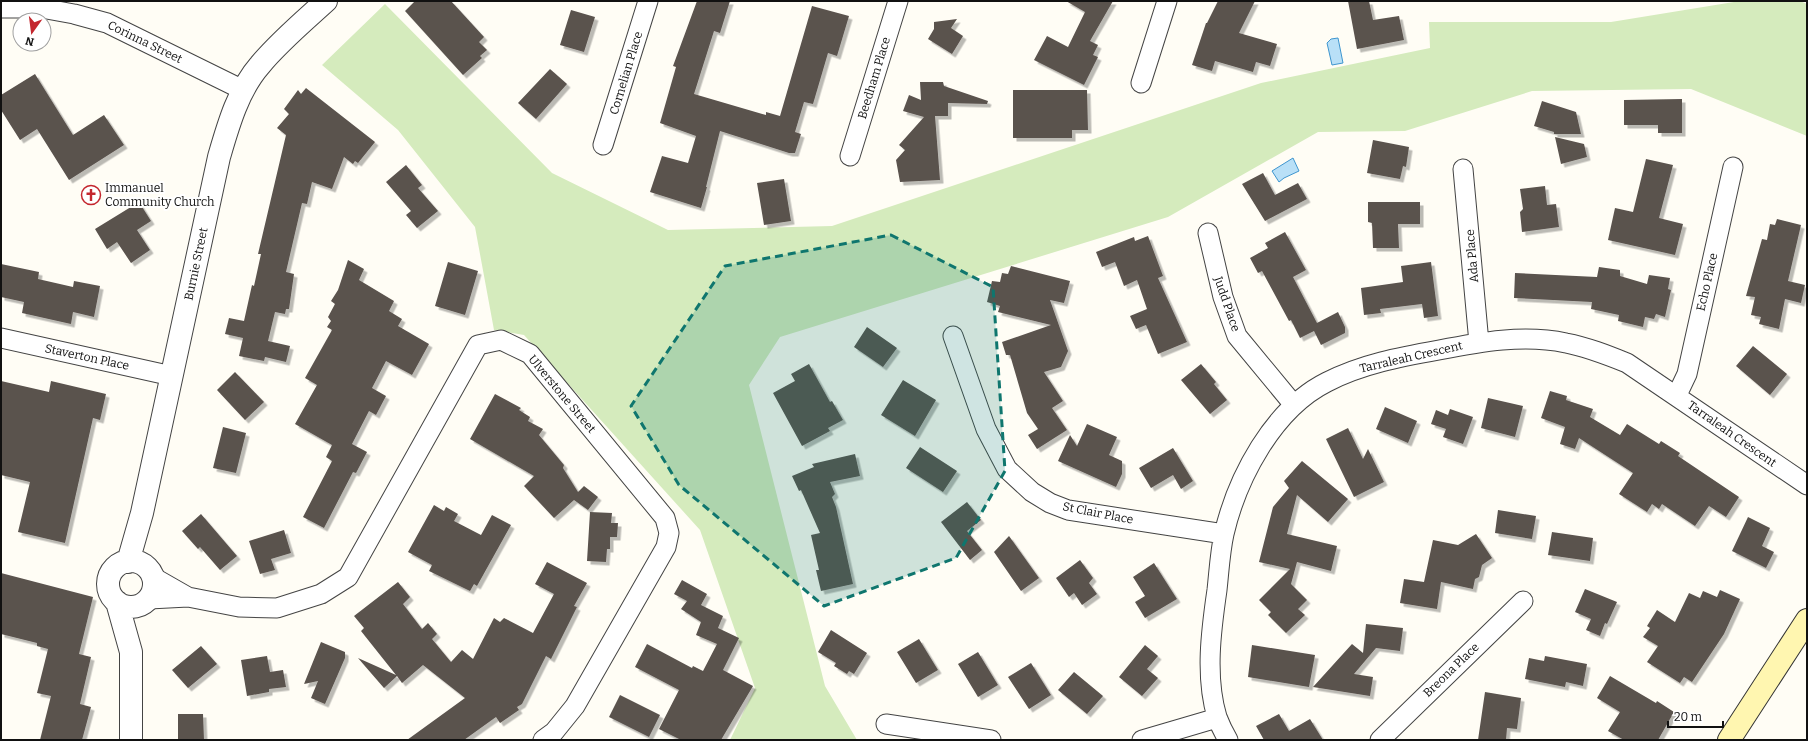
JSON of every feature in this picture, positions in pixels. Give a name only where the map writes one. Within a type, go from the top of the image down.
[{"type":"main road","points":[[1728,740],[1807,620]]},
{"type":"street","name":"Corinna Street","points":[[18,1],[41,8],[74,14],[107,23],[243,90]]},
{"type":"street","name":"Cornelian Place","points":[[603,145],[648,1]]},
{"type":"street","name":"Beedham Place","points":[[850,156],[898,1]]},
{"type":"street","points":[[1141,83],[1167,1]]},
{"type":"street","name":"Burnie Street","points":[[128,562],[142,513],[219,157],[228,125],[243,90],[259,66],[319,7]]},
{"type":"street","name":"Corinna Street","points":[[1,8],[41,8]]},
{"type":"street","name":"Echo Place","points":[[1676,395],[1686,374],[1733,167]]},
{"type":"street","name":"Ada Place","points":[[1463,169],[1479,343]]},
{"type":"street","name":"Judd Place","points":[[1208,233],[1223,297],[1237,336],[1294,405]]},
{"type":"street","name":"St Clair Place","points":[[953,336],[986,429],[1008,469],[1032,492],[1050,503],[1068,510],[1224,534]]},
{"type":"street","name":"Staverton Place","points":[[1,338],[172,376]]},
{"type":"street","name":"Tarraleah Crescent","points":[[1228,740],[1217,718],[1212,684],[1210,651],[1224,534],[1244,478],[1265,439],[1294,405],[1325,383],[1364,366],[1479,343],[1526,339],[1565,343],[1596,351],[1627,363],[1807,485]]},
{"type":"street","name":"Ulverstone Street","points":[[147,600],[188,597],[239,607],[277,608],[321,594],[348,577],[478,345],[501,340],[530,354],[665,518],[669,533],[666,547],[575,706],[554,732],[543,740]]},
{"type":"street","name":"Burnie Street","points":[[142,513],[151,573]]},
{"type":"street","points":[[131,652],[147,600],[153,592],[151,573],[136,562],[128,562],[118,566],[110,575],[109,589],[117,602],[131,652],[131,740]]},
{"type":"street","name":"Ulverstone Street","points":[[151,573],[188,597]]},
{"type":"street","points":[[117,602],[132,607],[147,600]]},
{"type":"street","name":"Breona Place","points":[[1380,740],[1523,601]]},
{"type":"street","points":[[1142,740],[1217,718]]},
{"type":"street","points":[[886,724],[991,740]]},
{"type":"highlighted area","points":[[891,235],[993,287],[1005,471],[956,558],[824,606],[679,485],[631,406],[725,266]]},
{"type":"green space","points":[[1740,1],[1800,1],[1807,4],[1807,136],[1691,89],[1532,91],[1405,131],[1318,132],[1168,217],[780,337],[749,385],[825,686],[857,740],[730,740],[755,688],[700,530],[524,335],[494,330],[475,227],[398,130],[322,65],[385,4],[552,173],[668,230],[832,226],[1261,83],[1430,48],[1429,22],[1611,22]]},
{"type":"water","points":[[1338,38],[1343,63],[1332,65],[1327,43],[1331,39]]},
{"type":"water","points":[[1293,158],[1299,171],[1279,182],[1272,171]]},
{"type":"building","points":[[415,1],[451,1],[484,37],[479,42],[487,50],[480,56],[482,58],[463,75],[405,11]]},
{"type":"building","points":[[697,1],[730,1],[720,33],[714,31],[694,94],[766,115],[766,112],[780,116],[812,6],[849,16],[837,56],[828,53],[813,104],[804,102],[795,132],[801,134],[795,153],[789,153],[720,131],[701,208],[650,192],[662,156],[688,163],[696,136],[660,123],[676,67],[673,66]]},
{"type":"building","points":[[1066,1],[1113,1],[1090,41],[1098,45],[1093,55],[1098,57],[1084,85],[1034,60],[1047,36],[1068,47],[1085,12]]},
{"type":"building","points":[[1218,1],[1255,1],[1239,33],[1277,44],[1270,66],[1256,62],[1253,72],[1215,61],[1212,71],[1192,65],[1206,23]]},
{"type":"building","points":[[1348,1],[1369,1],[1373,20],[1399,16],[1404,40],[1357,49]]},
{"type":"building","points":[[571,10],[595,17],[584,52],[560,45]]},
{"type":"building","points":[[957,19],[951,28],[963,36],[952,54],[928,39],[934,29],[934,22]]},
{"type":"building","points":[[550,69],[567,84],[536,119],[518,103]]},
{"type":"building","points":[[35,74],[73,135],[104,115],[124,145],[69,180],[37,129],[20,140],[1,110],[1,95]]},
{"type":"building","points":[[920,82],[943,82],[944,86],[988,101],[987,104],[948,103],[948,116],[935,116],[940,180],[900,182],[896,160],[905,150],[899,145],[924,117],[903,111],[909,95],[921,100]]},
{"type":"building","points":[[306,88],[375,142],[358,163],[355,161],[353,164],[344,157],[332,189],[312,182],[307,204],[302,203],[286,272],[294,274],[289,309],[286,309],[285,314],[275,312],[268,341],[290,346],[286,362],[265,357],[264,361],[239,356],[243,338],[225,334],[229,318],[244,321],[252,285],[254,286],[261,254],[258,254],[286,135],[277,128],[289,114],[284,109],[298,90],[301,94]]},
{"type":"building","points":[[1013,90],[1087,90],[1088,130],[1072,130],[1072,138],[1013,138]]},
{"type":"building","points":[[1682,99],[1682,133],[1658,133],[1658,125],[1624,125],[1624,100]]},
{"type":"building","points":[[1542,101],[1576,112],[1581,134],[1554,134],[1554,132],[1534,126]]},
{"type":"building","points":[[1555,137],[1584,144],[1587,157],[1561,164]]},
{"type":"building","points":[[1373,140],[1409,147],[1406,167],[1403,166],[1400,179],[1367,173]]},
{"type":"building","points":[[1646,159],[1673,165],[1659,218],[1683,224],[1675,255],[1608,240],[1615,208],[1633,212]]},
{"type":"building","points":[[406,165],[422,185],[418,188],[438,211],[417,228],[406,215],[411,211],[386,182]]},
{"type":"building","points":[[1263,173],[1275,195],[1298,183],[1307,199],[1265,221],[1242,184]]},
{"type":"building","points":[[784,179],[791,221],[764,225],[757,183]]},
{"type":"building","points":[[1545,186],[1547,205],[1556,204],[1559,227],[1522,232],[1520,212],[1523,209],[1520,189]]},
{"type":"building","points":[[139,202],[151,221],[137,230],[150,250],[131,263],[117,242],[107,249],[95,229]]},
{"type":"building","points":[[1368,202],[1420,202],[1420,224],[1398,224],[1399,248],[1373,248],[1372,223],[1368,222]]},
{"type":"building","points":[[1777,219],[1801,225],[1788,281],[1805,285],[1801,303],[1785,299],[1779,329],[1759,324],[1761,317],[1751,315],[1755,297],[1746,296],[1762,239],[1767,240],[1770,224],[1775,225]]},
{"type":"building","points":[[1285,232],[1306,270],[1293,277],[1317,323],[1338,312],[1345,327],[1345,333],[1321,345],[1314,331],[1300,338],[1262,271],[1258,273],[1250,258],[1268,248],[1265,243]]},
{"type":"building","points":[[1148,236],[1163,276],[1158,278],[1187,342],[1158,354],[1146,325],[1136,329],[1130,316],[1147,309],[1137,280],[1124,286],[1115,262],[1102,267],[1096,252],[1134,237],[1135,241]]},
{"type":"building","points":[[348,260],[364,269],[359,280],[394,301],[389,311],[402,319],[398,326],[429,344],[412,375],[386,361],[372,388],[386,396],[376,415],[369,411],[352,444],[367,452],[356,473],[353,472],[324,528],[303,517],[332,461],[326,457],[332,445],[295,424],[317,385],[305,378],[332,330],[327,327],[331,321],[328,317],[335,304],[331,301],[338,290]]},
{"type":"building","points":[[448,262],[478,271],[465,315],[435,306]]},
{"type":"building","points":[[1431,262],[1438,316],[1424,318],[1422,304],[1380,309],[1381,313],[1364,315],[1361,288],[1403,282],[1401,266]]},
{"type":"building","points":[[1,264],[39,272],[38,279],[73,287],[74,281],[100,286],[94,317],[73,312],[71,324],[22,313],[24,302],[1,297]]},
{"type":"building","points":[[1011,266],[1070,281],[1064,303],[1050,300],[1068,351],[1061,367],[1044,372],[1063,401],[1052,408],[1067,430],[1037,449],[1028,435],[1038,429],[1027,413],[1010,355],[1006,355],[1002,342],[1051,325],[998,312],[1000,306],[987,302],[992,281],[1000,282],[1002,273],[1008,274]]},
{"type":"building","points":[[1599,267],[1620,270],[1620,276],[1647,284],[1649,275],[1670,278],[1668,289],[1671,290],[1665,317],[1656,314],[1654,319],[1645,317],[1643,327],[1618,321],[1619,315],[1591,309],[1592,302],[1514,298],[1515,273],[1597,277]]},
{"type":"building","points":[[867,327],[897,348],[883,367],[854,347]]},
{"type":"building","points":[[1753,346],[1787,374],[1770,395],[1736,366]]},
{"type":"building","points":[[809,364],[830,402],[832,401],[843,420],[828,428],[830,431],[802,446],[773,393],[795,381],[791,374]]},
{"type":"building","points":[[1201,364],[1216,382],[1214,384],[1227,400],[1210,414],[1181,380]]},
{"type":"building","points":[[235,372],[264,402],[245,420],[217,390]]},
{"type":"building","points":[[903,380],[936,400],[915,436],[881,415]]},
{"type":"building","points":[[1,381],[49,392],[51,381],[106,394],[100,420],[93,418],[65,543],[18,532],[30,482],[1,475]]},
{"type":"building","points":[[1550,391],[1567,396],[1566,400],[1593,409],[1590,417],[1620,435],[1627,424],[1659,444],[1661,441],[1680,453],[1678,456],[1739,497],[1726,517],[1709,506],[1695,526],[1662,504],[1659,509],[1652,504],[1647,512],[1619,494],[1633,473],[1579,438],[1575,449],[1560,444],[1565,427],[1541,418]]},
{"type":"building","points":[[495,394],[521,408],[519,410],[530,417],[528,421],[543,429],[539,435],[564,465],[563,468],[578,492],[584,486],[598,497],[588,510],[574,500],[554,518],[524,486],[534,476],[470,439]]},
{"type":"building","points":[[1488,398],[1523,406],[1515,437],[1481,428]]},
{"type":"building","points":[[1385,407],[1417,421],[1408,443],[1376,429]]},
{"type":"building","points":[[1450,409],[1473,417],[1463,444],[1443,437],[1446,429],[1431,424],[1436,410],[1448,415]]},
{"type":"building","points":[[1087,424],[1117,437],[1109,455],[1122,461],[1122,474],[1116,487],[1058,461],[1070,435],[1077,446]]},
{"type":"building","points":[[223,427],[246,433],[236,473],[213,468]]},
{"type":"building","points":[[1348,428],[1363,459],[1368,449],[1384,482],[1354,497],[1326,439]]},
{"type":"building","points":[[920,447],[957,471],[943,492],[906,468]]},
{"type":"building","points":[[1173,448],[1193,481],[1181,489],[1173,475],[1151,488],[1139,468]]},
{"type":"building","points":[[855,454],[860,476],[830,482],[835,494],[832,497],[836,507],[853,584],[821,591],[816,570],[819,570],[811,535],[820,533],[801,490],[799,491],[792,476],[814,467],[812,464]]},
{"type":"building","points":[[1302,461],[1348,499],[1328,522],[1297,495],[1287,534],[1337,546],[1331,571],[1297,562],[1291,584],[1307,600],[1298,609],[1305,615],[1286,633],[1268,615],[1271,612],[1259,600],[1290,569],[1259,562],[1273,507],[1289,488],[1284,481]]},
{"type":"building","points":[[967,502],[981,520],[967,531],[982,550],[970,560],[941,522]]},
{"type":"building","points":[[434,505],[444,511],[446,507],[458,514],[454,521],[481,535],[492,515],[511,525],[477,586],[474,584],[470,591],[429,571],[432,565],[408,552]]},
{"type":"building","points":[[1498,510],[1536,516],[1532,539],[1495,533]]},
{"type":"building","points":[[590,512],[612,513],[611,523],[618,523],[617,537],[610,537],[610,549],[607,549],[606,562],[587,561]]},
{"type":"building","points":[[201,514],[237,556],[220,570],[200,547],[198,549],[182,531]]},
{"type":"building","points":[[1748,517],[1770,528],[1762,546],[1774,552],[1766,568],[1732,551]]},
{"type":"building","points":[[284,530],[291,553],[271,559],[275,570],[260,574],[249,541]]},
{"type":"building","points":[[1552,532],[1593,538],[1590,561],[1548,555]]},
{"type":"building","points":[[1476,534],[1492,558],[1482,565],[1479,577],[1475,579],[1473,589],[1441,582],[1437,609],[1400,603],[1404,579],[1424,582],[1433,540],[1458,545]]},
{"type":"building","points":[[1009,536],[1039,578],[1021,591],[994,552]]},
{"type":"building","points":[[1080,560],[1093,578],[1089,583],[1097,594],[1082,605],[1074,593],[1069,597],[1056,578]]},
{"type":"building","points":[[547,562],[587,583],[574,606],[577,607],[551,659],[546,656],[522,704],[517,707],[519,710],[500,723],[496,717],[464,740],[407,740],[465,698],[423,665],[402,683],[397,676],[384,688],[358,658],[396,675],[361,631],[364,628],[354,616],[398,582],[410,597],[403,604],[422,629],[428,623],[437,634],[432,639],[451,662],[462,650],[473,659],[494,618],[500,622],[504,618],[533,633],[554,594],[535,584]]},
{"type":"building","points":[[1154,563],[1177,599],[1145,618],[1135,602],[1145,596],[1133,577]]},
{"type":"building","points":[[1,573],[93,597],[79,654],[91,657],[80,704],[91,707],[82,740],[40,740],[51,696],[37,693],[48,649],[37,646],[37,643],[1,634]]},
{"type":"building","points":[[682,580],[707,594],[701,605],[723,616],[718,628],[739,638],[723,670],[753,686],[721,740],[681,740],[659,729],[679,690],[635,667],[647,644],[692,668],[693,666],[703,671],[717,644],[696,635],[701,622],[681,609],[687,601],[674,594]]},
{"type":"building","points":[[1585,589],[1617,602],[1607,624],[1605,623],[1600,636],[1586,630],[1591,619],[1575,612]]},
{"type":"building","points":[[1720,590],[1740,599],[1724,634],[1692,682],[1684,677],[1680,683],[1647,662],[1658,646],[1643,637],[1650,628],[1647,626],[1657,610],[1675,622],[1689,593],[1700,598],[1703,591],[1717,597]]},
{"type":"building","points":[[1366,624],[1403,628],[1400,651],[1376,648],[1354,674],[1373,677],[1370,696],[1313,687],[1352,644],[1363,653]]},
{"type":"building","points":[[831,630],[867,653],[854,674],[849,671],[847,674],[834,666],[836,663],[818,652]]},
{"type":"building","points":[[919,639],[938,670],[916,683],[897,652]]},
{"type":"building","points":[[321,642],[345,652],[345,658],[325,704],[311,698],[318,681],[304,684]]},
{"type":"building","points":[[1145,645],[1158,656],[1147,669],[1158,678],[1142,696],[1119,677]]},
{"type":"building","points":[[1252,645],[1315,655],[1309,687],[1248,677]]},
{"type":"building","points":[[201,646],[217,664],[188,688],[172,670]]},
{"type":"building","points":[[978,652],[998,685],[978,697],[958,664]]},
{"type":"building","points":[[267,656],[270,672],[283,670],[286,687],[269,689],[269,692],[247,696],[241,660]]},
{"type":"building","points":[[1545,656],[1587,664],[1583,686],[1566,682],[1565,687],[1525,679],[1529,658],[1544,661]]},
{"type":"building","points":[[1031,663],[1051,695],[1029,709],[1008,677]]},
{"type":"building","points":[[1074,672],[1103,696],[1087,714],[1058,690]]},
{"type":"building","points":[[1610,676],[1656,703],[1657,701],[1674,712],[1658,740],[1624,740],[1608,731],[1620,712],[1597,698]]},
{"type":"building","points":[[1485,692],[1521,698],[1517,729],[1507,728],[1506,740],[1478,740]]},
{"type":"building","points":[[620,695],[660,715],[649,737],[609,717]]},
{"type":"building","points":[[178,714],[203,714],[204,740],[178,740]]},
{"type":"building","points":[[1279,714],[1289,731],[1310,719],[1323,740],[1264,740],[1256,726]]},
{"type":"place","name":"Immanuel Community Church","points":[[91,195]]}]
